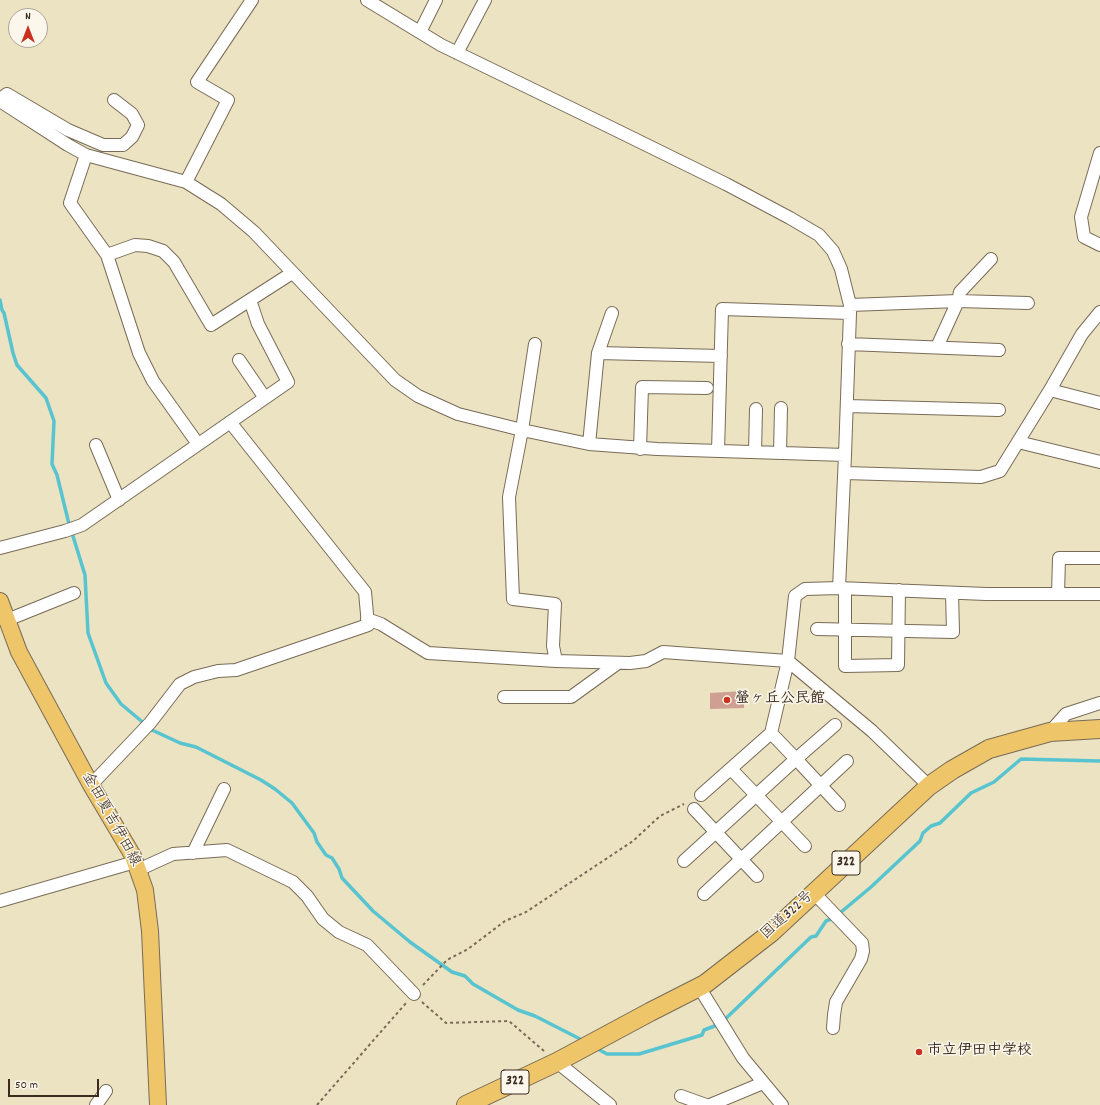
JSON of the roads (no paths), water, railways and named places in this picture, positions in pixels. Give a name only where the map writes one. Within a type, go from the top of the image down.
[{"type":"highway","name":"国道322号","points":[[466,1105],[560,1061],[606,1035],[704,984],[772,932],[929,786],[952,770],[989,749],[1050,732],[1100,730]]},
{"type":"main road","name":"金田夏吉伊田線","points":[[0,601],[19,652],[91,785],[133,856],[144,890],[150,931],[158,1105]]},
{"type":"street","points":[[186,182],[228,100],[197,82],[252,0]]},
{"type":"street","points":[[367,0],[457,53],[719,180],[819,235],[833,251],[841,269],[850,309],[842,588],[845,630],[845,666],[898,665],[899,590]]},
{"type":"street","points":[[420,32],[436,0]]},
{"type":"street","points":[[457,53],[485,0]]},
{"type":"street","points":[[114,100],[132,114],[138,126],[132,137],[123,145],[103,145],[68,130],[7,94],[0,100],[68,145],[86,155],[186,182],[221,204],[254,232],[395,380],[418,396],[458,414],[522,430],[589,444],[640,449],[845,454]]},
{"type":"street","points":[[1100,153],[1081,217],[1084,237],[1100,245]]},
{"type":"street","points":[[86,155],[70,202],[107,255],[139,353],[153,381],[198,444]]},
{"type":"street","points":[[107,255],[135,245],[148,246],[163,251],[174,262],[211,325],[292,273]]},
{"type":"street","points":[[938,348],[958,301],[960,292],[991,259]]},
{"type":"street","points":[[0,548],[82,526],[288,382],[258,324],[250,300]]},
{"type":"street","points":[[718,451],[722,309],[850,309],[958,301],[1028,304]]},
{"type":"street","points":[[845,473],[981,477],[1000,471],[1050,390],[1082,334],[1100,312]]},
{"type":"street","points":[[589,444],[598,353],[612,313]]},
{"type":"street","points":[[535,344],[522,430],[508,497],[514,599],[555,604],[553,646],[556,661]]},
{"type":"street","points":[[848,344],[999,350]]},
{"type":"street","points":[[598,353],[721,356]]},
{"type":"street","points":[[239,360],[265,398]]},
{"type":"street","points":[[640,449],[642,387],[707,388]]},
{"type":"street","points":[[1050,390],[1100,403]]},
{"type":"street","points":[[847,406],[999,410]]},
{"type":"street","points":[[780,453],[781,408]]},
{"type":"street","points":[[755,452],[756,409]]},
{"type":"street","points":[[91,785],[146,727],[180,684],[194,676],[236,670],[368,625],[365,592],[230,422]]},
{"type":"street","points":[[1018,442],[1100,462]]},
{"type":"street","points":[[96,445],[119,500]]},
{"type":"street","points":[[1058,594],[1058,558],[1100,558]]},
{"type":"street","points":[[701,795],[771,733],[788,661],[795,596],[805,588],[842,588],[952,593],[1100,594]]},
{"type":"street","points":[[7,620],[74,593]]},
{"type":"street","points":[[817,629],[953,632],[952,593]]},
{"type":"street","points":[[367,618],[381,624],[428,653],[556,661],[618,662],[646,661],[664,652],[788,661],[872,731],[929,786]]},
{"type":"street","points":[[504,697],[571,697],[618,662]]},
{"type":"street","points":[[1050,732],[1066,714],[1100,702]]},
{"type":"street","points":[[684,861],[835,725]]},
{"type":"street","points":[[771,733],[839,806]]},
{"type":"street","points":[[704,894],[847,761]]},
{"type":"street","points":[[731,769],[805,846]]},
{"type":"street","points":[[192,853],[224,789]]},
{"type":"street","points":[[694,809],[757,876]]},
{"type":"street","points":[[0,901],[136,866],[173,854],[227,850],[293,882],[307,896],[323,919],[339,932],[367,945],[414,994]]},
{"type":"street","points":[[814,893],[862,943],[863,951],[860,958],[836,1002],[833,1028]]},
{"type":"street","points":[[699,987],[742,1058],[782,1105]]},
{"type":"street","points":[[560,1061],[610,1105]]},
{"type":"street","points":[[710,1105],[763,1083]]},
{"type":"street","points":[[96,1105],[106,1091]]},
{"type":"street","points":[[681,1096],[706,1105]]},
{"type":"waterway","points":[[0,300],[17,365],[46,398],[54,421],[52,464],[57,475],[68,520],[85,575],[88,633],[106,683],[121,704],[152,730],[180,743],[196,747],[261,780],[275,789],[292,803],[314,833],[317,842],[326,855],[332,858],[339,869],[342,878],[373,911],[410,942],[452,972],[465,976],[473,984],[518,1010],[535,1016],[584,1041]]},
{"type":"waterway","points":[[596,1048],[607,1054],[639,1054],[702,1035],[704,1030],[720,1024],[811,937],[816,936],[826,921],[834,918],[871,887],[920,841],[923,833],[931,826],[940,823],[971,793],[994,782],[1021,759],[1100,761]]},
{"type":"place","name":"螢ヶ丘公民館","points":[[727,700]]},
{"type":"place","name":"市立伊田中学校","points":[[919,1052]]}]
